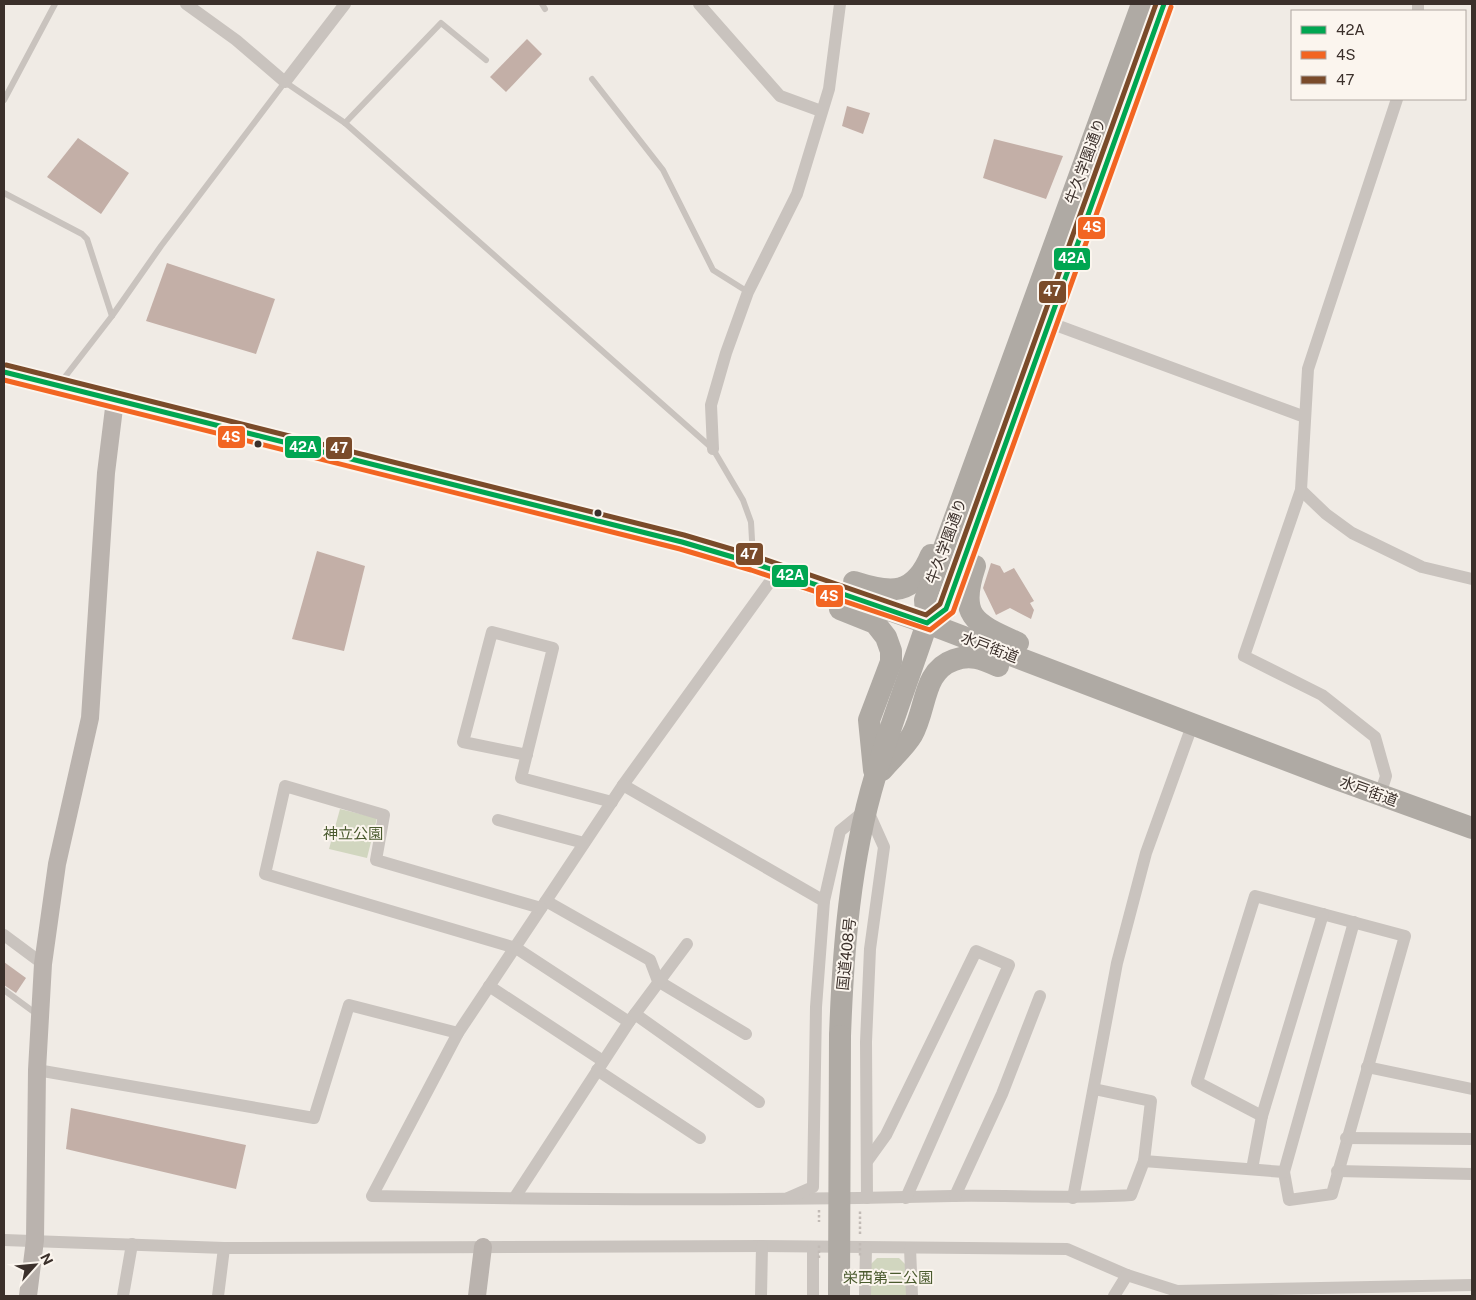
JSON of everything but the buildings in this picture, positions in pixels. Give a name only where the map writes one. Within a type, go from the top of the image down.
[{"type":"highway","name":"牛久学園通り","points":[[927,623],[946,609],[991,486],[1039,319],[1142,4]]},
{"type":"highway","name":"牛久学園通り","points":[[927,623],[925,600],[971,471],[1039,319],[1164,4]]},
{"type":"highway","name":"水戸街道","points":[[4,372],[682,542],[753,563],[927,623],[1472,828]]},
{"type":"highway","points":[[875,778],[869,720],[891,662],[891,651],[886,637],[875,623],[868,619],[821,603],[802,580],[830,574],[880,591],[889,591],[904,587],[915,580],[925,570],[953,497],[971,471]]},
{"type":"highway","points":[[991,486],[992,513],[967,591],[968,602],[973,615],[979,623],[990,630],[1080,671],[1088,684]]},
{"type":"highway","name":"国道408号","points":[[839,1296],[840,1036],[842,985],[852,898],[867,809],[875,778],[927,623]]},
{"type":"highway","points":[[875,778],[912,735],[930,681],[940,667],[956,659],[972,656],[1009,670],[1048,670]]},
{"type":"street","points":[[194,6],[285,82],[345,4]]},
{"type":"street","points":[[699,4],[780,96],[821,111]]},
{"type":"street","points":[[713,448],[711,405],[726,353],[748,292],[797,194],[829,89],[840,4]]},
{"type":"street","points":[[1380,794],[1386,776],[1375,736],[1322,695],[1244,656],[1301,490],[1308,369],[1397,100]]},
{"type":"street","points":[[1039,319],[1305,417]]},
{"type":"street","points":[[28,1296],[35,1240],[37,1070],[42,1018],[44,964],[57,864],[90,718],[106,473],[115,400]]},
{"type":"street","points":[[1301,490],[1326,514],[1352,533],[1422,567],[1472,578]]},
{"type":"street","points":[[777,572],[623,786],[458,1033],[372,1196],[864,1202],[955,1196],[1073,1198],[1131,1195],[1144,1161],[1151,1100],[1094,1088]]},
{"type":"street","points":[[527,755],[463,742],[492,632],[553,648],[527,755],[521,778],[612,802]]},
{"type":"street","points":[[1073,1198],[1118,963],[1146,853],[1193,723]]},
{"type":"street","points":[[746,1034],[658,981],[650,960],[543,905],[376,860],[384,815],[286,786],[265,874],[516,948],[632,1018],[759,1102]]},
{"type":"street","points":[[623,786],[824,901]]},
{"type":"street","points":[[783,1200],[813,1187],[816,1007],[824,901],[840,831],[867,809],[884,847],[870,949],[866,1042],[868,1160],[864,1202]]},
{"type":"street","points":[[498,820],[584,843]]},
{"type":"street","points":[[1262,1116],[1197,1082],[1255,896],[1354,922],[1405,936],[1346,1138],[1332,1194],[1289,1200],[1284,1172],[1354,922]]},
{"type":"street","points":[[1252,1169],[1262,1116],[1323,914]]},
{"type":"street","points":[[4,936],[44,964]]},
{"type":"street","points":[[515,1197],[600,1065],[658,981],[687,944]]},
{"type":"street","points":[[868,1160],[886,1135],[976,951],[1009,965],[906,1198]]},
{"type":"street","points":[[489,986],[700,1138]]},
{"type":"street","points":[[955,1196],[1002,1094],[1040,996]]},
{"type":"street","points":[[37,1070],[314,1118],[349,1005],[458,1033]]},
{"type":"street","points":[[1367,1067],[1472,1089]]},
{"type":"street","points":[[1346,1138],[1472,1139]]},
{"type":"street","points":[[1144,1161],[1284,1172]]},
{"type":"street","points":[[1337,1171],[1472,1174]]},
{"type":"street","points":[[4,1240],[224,1248],[762,1246],[817,1250],[910,1248],[1067,1249],[1176,1294],[1412,1291],[1472,1285]]},
{"type":"street","points":[[124,1296],[132,1244]]},
{"type":"street","points":[[477,1296],[483,1246]]},
{"type":"street","points":[[761,1296],[762,1246]]},
{"type":"street","points":[[218,1296],[224,1248]]},
{"type":"street","points":[[910,1248],[912,1296]]},
{"type":"street","points":[[813,1296],[817,1250]]},
{"type":"street","points":[[862,1250],[865,1296]]},
{"type":"street","points":[[1114,1296],[1127,1275]]},
{"type":"lane","points":[[4,100],[55,4]]},
{"type":"lane","points":[[344,123],[441,23],[486,60]]},
{"type":"lane","points":[[592,79],[663,170],[713,270],[748,292]]},
{"type":"lane","points":[[58,385],[112,316],[161,246],[285,82],[344,123],[713,448],[742,500],[751,522],[753,563]]},
{"type":"lane","points":[[4,193],[82,234],[87,239],[112,316]]},
{"type":"lane","points":[[4,990],[42,1018]]},
{"type":"path","points":[[862,1250],[864,1202]]},
{"type":"green space","name":"神立公園","points":[[340,809],[377,818],[367,858],[329,849]]},
{"type":"green space","name":"栄西第二公園","points":[[877,1258],[899,1258],[908,1267],[907,1296],[868,1296],[868,1267]]},
{"type":"transit line","name":"47","points":[[6,365],[684,535],[755,556],[926,615],[940,604],[1156,4]]},
{"type":"transit line","name":"42A","points":[[4,372],[682,542],[753,563],[927,623],[946,609],[1164,4]]},
{"type":"transit line","name":"4S","points":[[4,380],[680,549],[751,570],[930,630],[953,612],[1171,7]]}]
